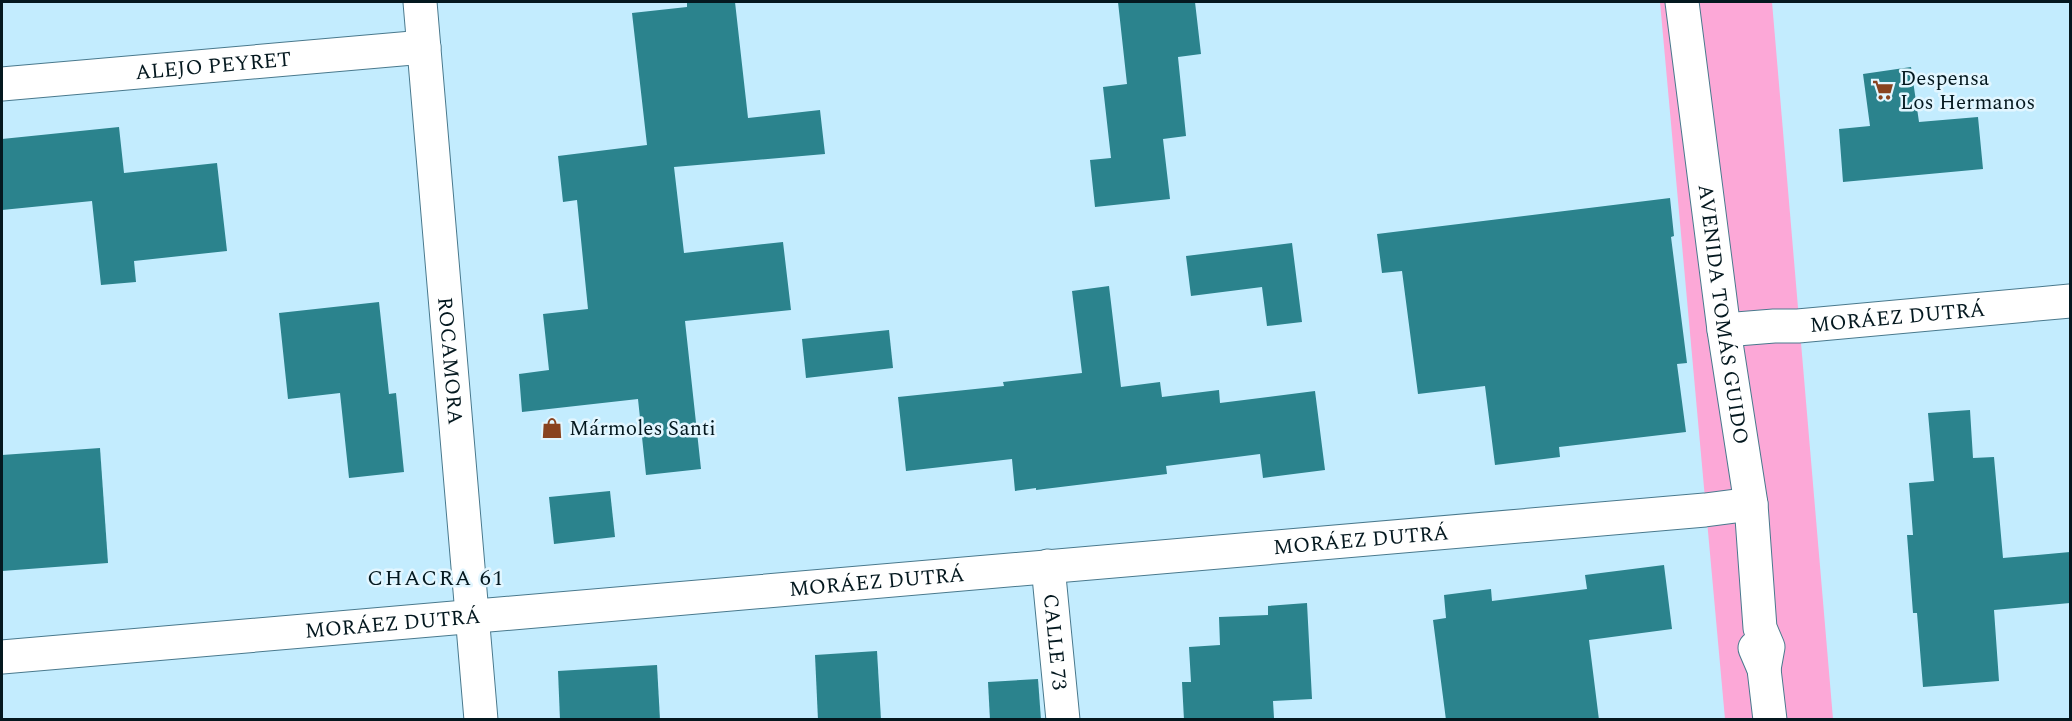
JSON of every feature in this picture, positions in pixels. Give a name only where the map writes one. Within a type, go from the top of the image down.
[{"type":"street","name":"ROCAMORA","points":[[420,2],[481,720]]},
{"type":"street","name":"AVENIDA TOMÁS GUIDO","points":[[1682,2],[1724,330],[1751,504],[1760,628],[1768,647],[1764,669],[1770,720]]},
{"type":"street","name":"ALEJO PEYRET","points":[[2,84],[424,47]]},
{"type":"street","name":"MORÁEZ DUTRÁ","points":[[1724,330],[1798,326],[2070,301]]},
{"type":"street","name":"MORÁEZ DUTRÁ","points":[[2,657],[1705,510],[1751,504]]},
{"type":"street","name":"CALLE 73","points":[[1048,566],[1063,720]]},
{"type":"shaded area","points":[[1660,2],[1772,2],[1833,719],[1725,719]]},
{"type":"building","points":[[687,2],[735,2],[748,118],[820,110],[825,154],[674,167],[684,253],[783,242],[791,310],[685,321],[701,469],[646,475],[638,399],[522,412],[519,374],[549,370],[543,314],[588,309],[577,200],[563,202],[558,156],[647,145],[632,13],[687,7]]},
{"type":"building","points":[[1118,2],[1195,2],[1201,54],[1178,57],[1186,136],[1163,139],[1170,199],[1095,207],[1090,160],[1111,158],[1103,87],[1127,84]]},
{"type":"building","points":[[1911,67],[1919,122],[1978,117],[1983,169],[1843,182],[1839,129],[1870,126],[1863,74]]},
{"type":"building","points":[[119,127],[124,173],[217,163],[227,251],[134,261],[136,282],[101,285],[92,201],[2,210],[2,139]]},
{"type":"building","points":[[1670,198],[1674,236],[1671,237],[1687,363],[1677,364],[1686,432],[1559,447],[1560,457],[1495,465],[1485,386],[1418,394],[1402,271],[1382,273],[1377,234]]},
{"type":"building","points":[[1292,243],[1302,322],[1267,326],[1262,287],[1191,296],[1186,256]]},
{"type":"building","points":[[1109,286],[1121,387],[1160,382],[1162,397],[1219,390],[1220,403],[1315,391],[1325,470],[1263,478],[1260,454],[1166,466],[1167,474],[1015,491],[1012,459],[906,471],[898,397],[1004,386],[1003,382],[1082,373],[1072,291]]},
{"type":"building","points":[[379,302],[389,394],[396,393],[404,472],[349,478],[340,393],[288,399],[279,313]]},
{"type":"building","points":[[889,330],[893,368],[806,378],[802,339]]},
{"type":"building","points":[[1970,410],[1973,458],[1994,457],[2003,558],[2070,552],[2070,603],[1994,610],[1999,681],[1923,687],[1917,613],[1913,613],[1907,535],[1913,535],[1909,483],[1934,481],[1928,413]]},
{"type":"building","points":[[100,448],[108,563],[2,571],[2,455]]},
{"type":"building","points":[[610,491],[615,537],[554,544],[549,497]]},
{"type":"building","points":[[1664,565],[1672,629],[1589,640],[1599,720],[1446,720],[1433,620],[1446,618],[1444,595],[1491,589],[1492,601],[1587,589],[1585,575]]},
{"type":"building","points":[[1307,603],[1312,699],[1273,701],[1274,718],[1184,720],[1182,682],[1191,682],[1189,647],[1220,645],[1219,617],[1268,615],[1268,606]]},
{"type":"building","points":[[877,651],[881,720],[818,720],[815,655]]},
{"type":"building","points":[[657,665],[660,720],[560,720],[558,671]]},
{"type":"building","points":[[1038,679],[1041,720],[990,720],[988,682]]},
{"type":"place","name":"Despensa Los Hermanos","points":[[1883,90]]},
{"type":"place","name":"Mármoles Santi","points":[[552,428]]},
{"type":"district","name":"CHACRA 61","points":[[436,577]]}]
